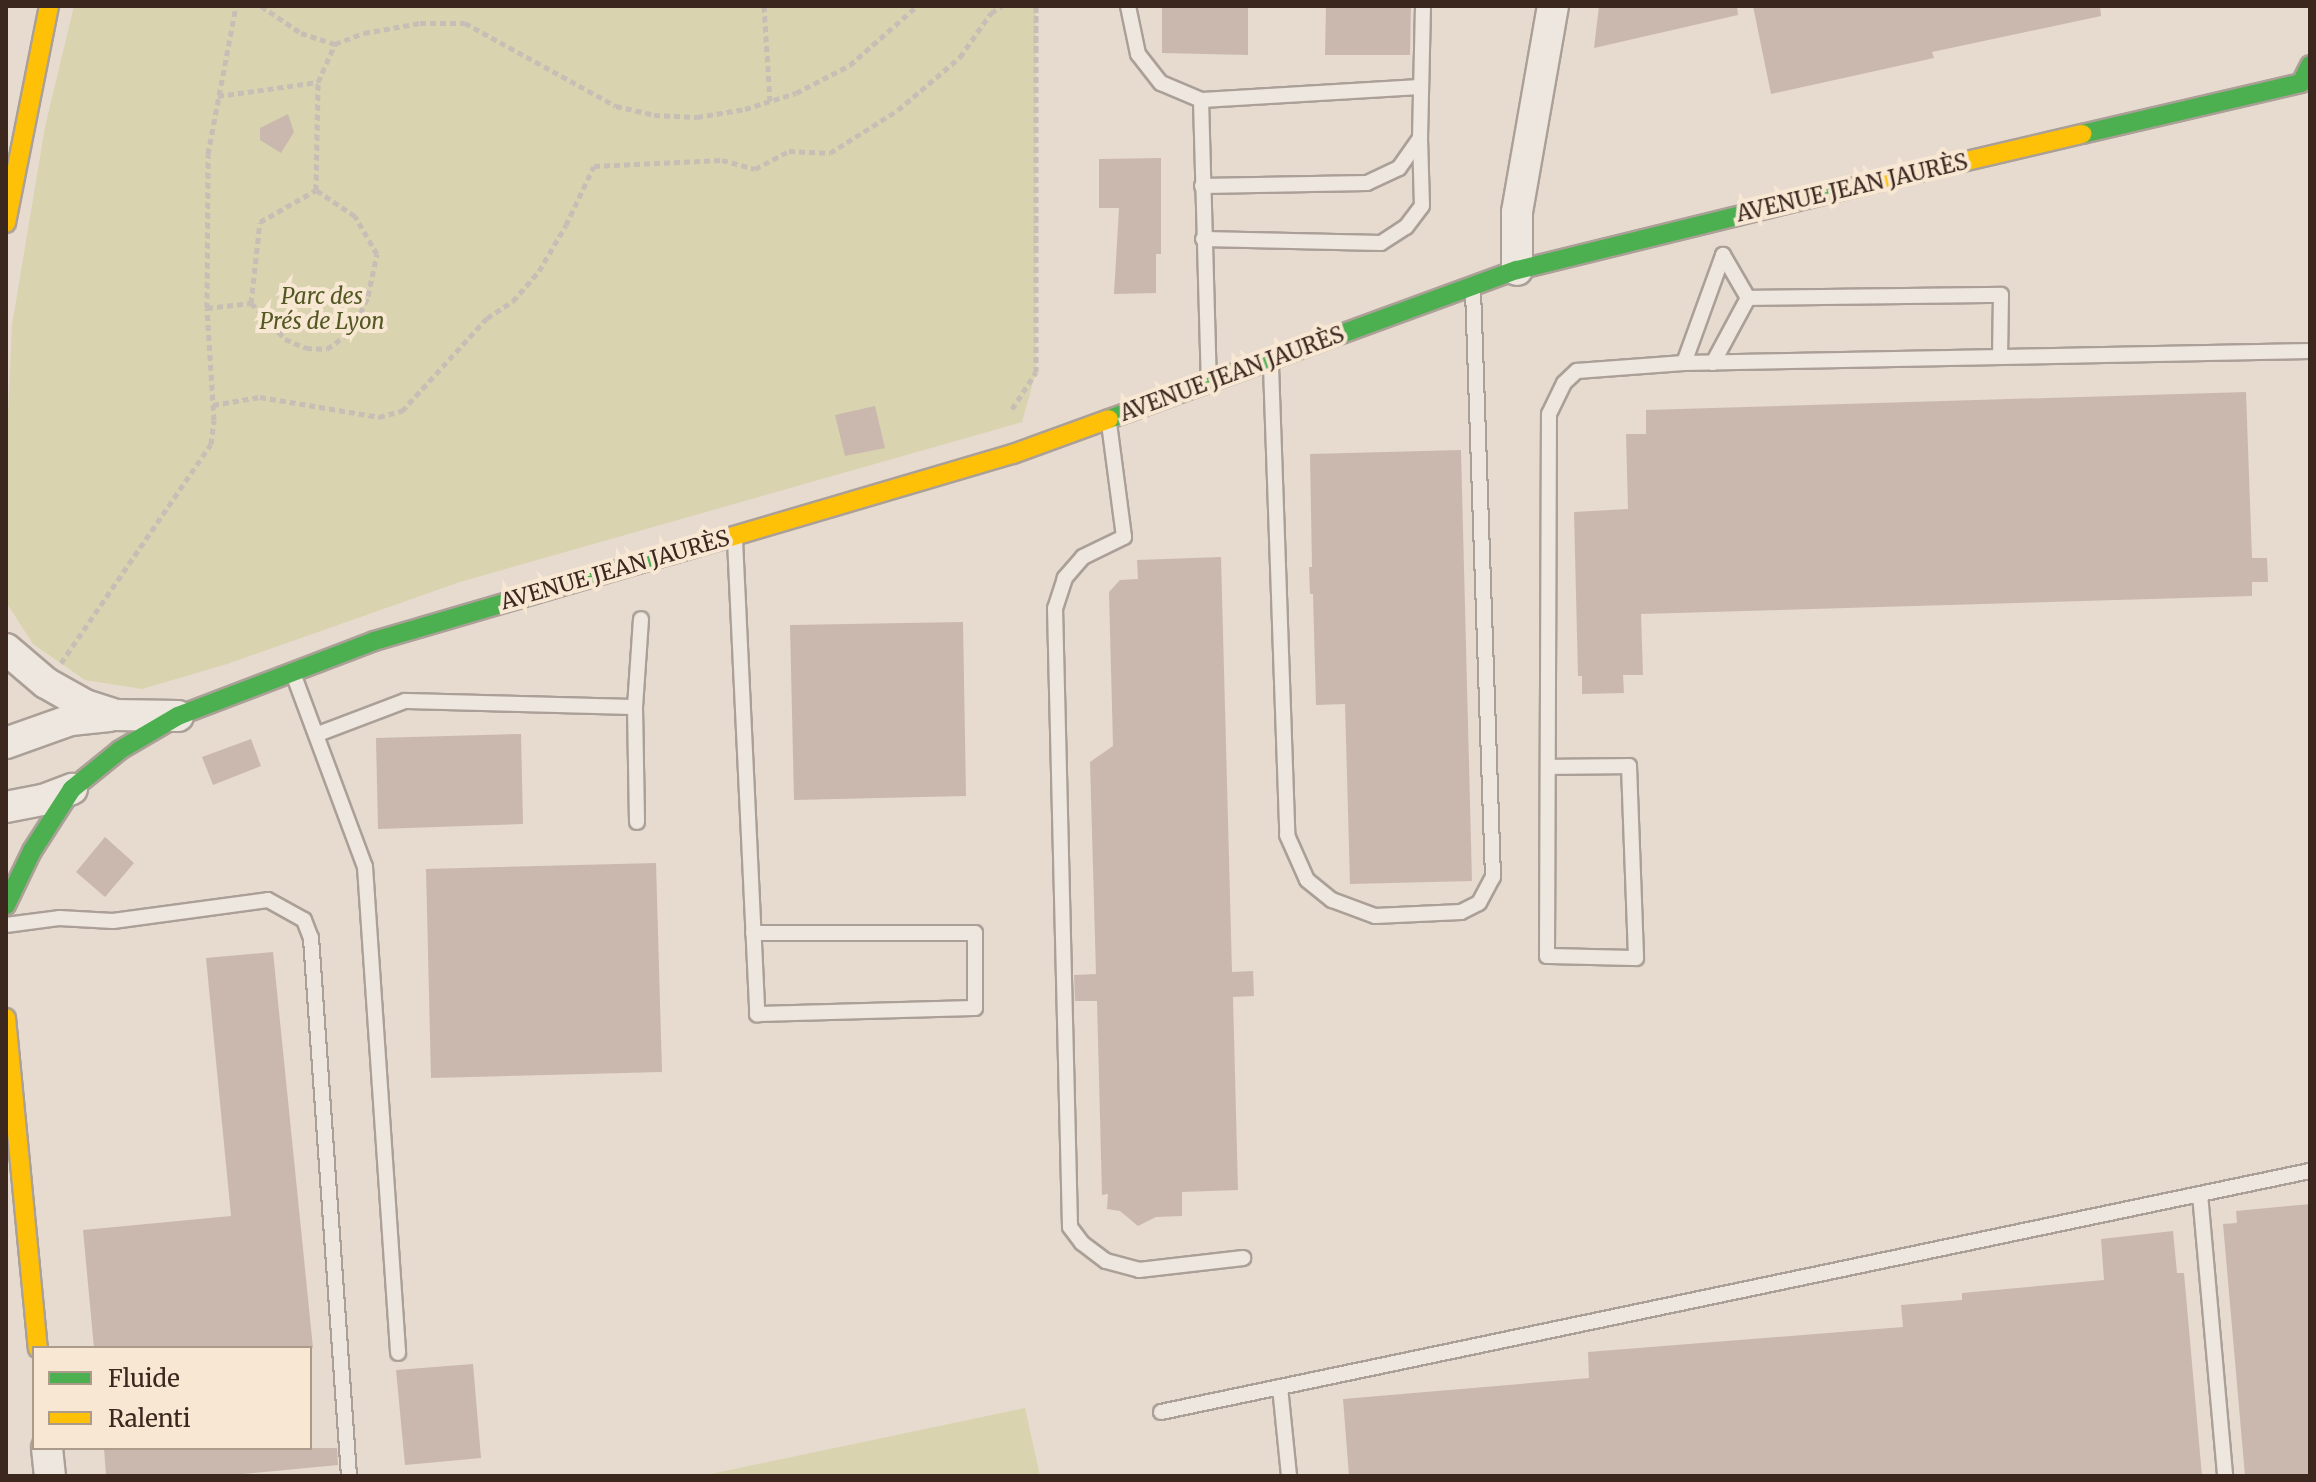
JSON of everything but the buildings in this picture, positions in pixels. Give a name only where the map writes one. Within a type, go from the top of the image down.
[{"type":"street","points":[[6,223],[49,6]]},
{"type":"street","points":[[1517,270],[1517,212],[1553,6]]},
{"type":"street","name":"AVENUE JEAN JAURÈS","points":[[6,905],[32,851],[72,789],[120,750],[178,716],[374,641],[1013,454],[1517,270],[1718,238],[2301,83],[2310,65]]},
{"type":"street","name":"AVENUE JEAN JAURÈS","points":[[6,649],[46,683],[85,705],[115,715]]},
{"type":"street","name":"AVENUE JEAN JAURÈS","points":[[6,743],[71,720],[115,715],[178,716]]},
{"type":"street","name":"AVENUE JEAN JAURÈS","points":[[6,807],[43,800],[72,789]]},
{"type":"street","points":[[6,1018],[38,1346]]},
{"type":"street","points":[[47,1450],[50,1476]]},
{"type":"lane","points":[[1128,6],[1138,54],[1161,83],[1201,100],[1421,87]]},
{"type":"lane","points":[[1203,239],[1381,243],[1406,227],[1422,206],[1423,6]]},
{"type":"lane","points":[[1201,100],[1203,239],[1210,382]]},
{"type":"lane","points":[[1202,186],[1367,183],[1399,168],[1420,138]]},
{"type":"lane","points":[[1718,238],[1748,298]]},
{"type":"lane","points":[[1684,363],[1718,238]]},
{"type":"lane","points":[[1271,360],[1287,835],[1307,880],[1332,900],[1375,916],[1461,912],[1479,903],[1493,877],[1473,286]]},
{"type":"lane","points":[[1748,298],[2001,295],[2000,357]]},
{"type":"lane","points":[[1713,363],[1748,298]]},
{"type":"lane","points":[[1548,767],[1629,766],[1636,958],[1547,956],[1549,414],[1564,383],[1577,371],[1684,363],[2310,351]]},
{"type":"lane","points":[[1108,419],[1124,537],[1083,557],[1065,578],[1055,608],[1070,1227],[1106,1261],[1139,1270],[1243,1258]]},
{"type":"lane","points":[[735,535],[753,933],[757,1014],[975,1008],[975,933],[753,933]]},
{"type":"lane","points":[[637,822],[635,707],[641,619]]},
{"type":"lane","points":[[293,672],[365,867],[398,1353]]},
{"type":"lane","points":[[318,734],[405,701],[635,707]]},
{"type":"lane","points":[[6,925],[59,918],[113,921],[268,900],[304,920],[311,938],[349,1476]]},
{"type":"lane","points":[[1161,1412],[2310,1171]]},
{"type":"lane","points":[[2200,1194],[2225,1476]]},
{"type":"lane","points":[[1280,1387],[1289,1476]]},
{"type":"path","points":[[46,683],[91,624],[211,444],[213,405],[207,308],[208,154],[236,6]]},
{"type":"path","points":[[261,6],[301,33],[335,44],[364,33],[420,23],[465,23],[503,41],[571,84],[616,106],[641,112],[697,117],[796,93],[850,65],[917,6]]},
{"type":"path","points":[[764,6],[770,101]]},
{"type":"path","points":[[213,405],[260,397],[379,417],[402,411],[487,318],[513,301],[539,271],[566,225],[594,166],[722,160],[755,169],[789,151],[830,153],[898,110],[960,57],[991,13],[1002,6]]},
{"type":"path","points":[[1012,409],[1036,372],[1036,6]]},
{"type":"path","points":[[316,190],[318,82],[335,44]]},
{"type":"path","points":[[218,96],[318,82]]},
{"type":"path","points":[[316,190],[355,216],[377,254],[368,296],[352,331],[327,349],[306,348],[285,339],[251,303],[260,222],[316,190]]},
{"type":"path","points":[[207,308],[251,303]]},
{"type":"green space","name":"Parc des Prés de Lyon","points":[[74,6],[1036,6],[1036,372],[1022,422],[460,582],[227,664],[142,689],[85,680],[33,644],[6,602],[6,459],[12,325],[45,127]]},
{"type":"green space","points":[[1025,1408],[1040,1476],[704,1476],[711,1474]]},
{"type":"traffic: fast","points":[[2082,134],[2301,83],[2310,65]]},
{"type":"traffic: fast","points":[[1109,419],[1517,270],[1839,191]]},
{"type":"traffic: fast","points":[[6,905],[32,851],[72,789],[120,750],[178,716],[374,641],[669,555]]},
{"type":"traffic: slow","points":[[6,223],[49,6]]},
{"type":"traffic: slow","points":[[1839,191],[2082,134]]},
{"type":"traffic: slow","points":[[669,555],[1013,454],[1109,419]]},
{"type":"traffic: slow","points":[[6,1018],[38,1346]]}]
